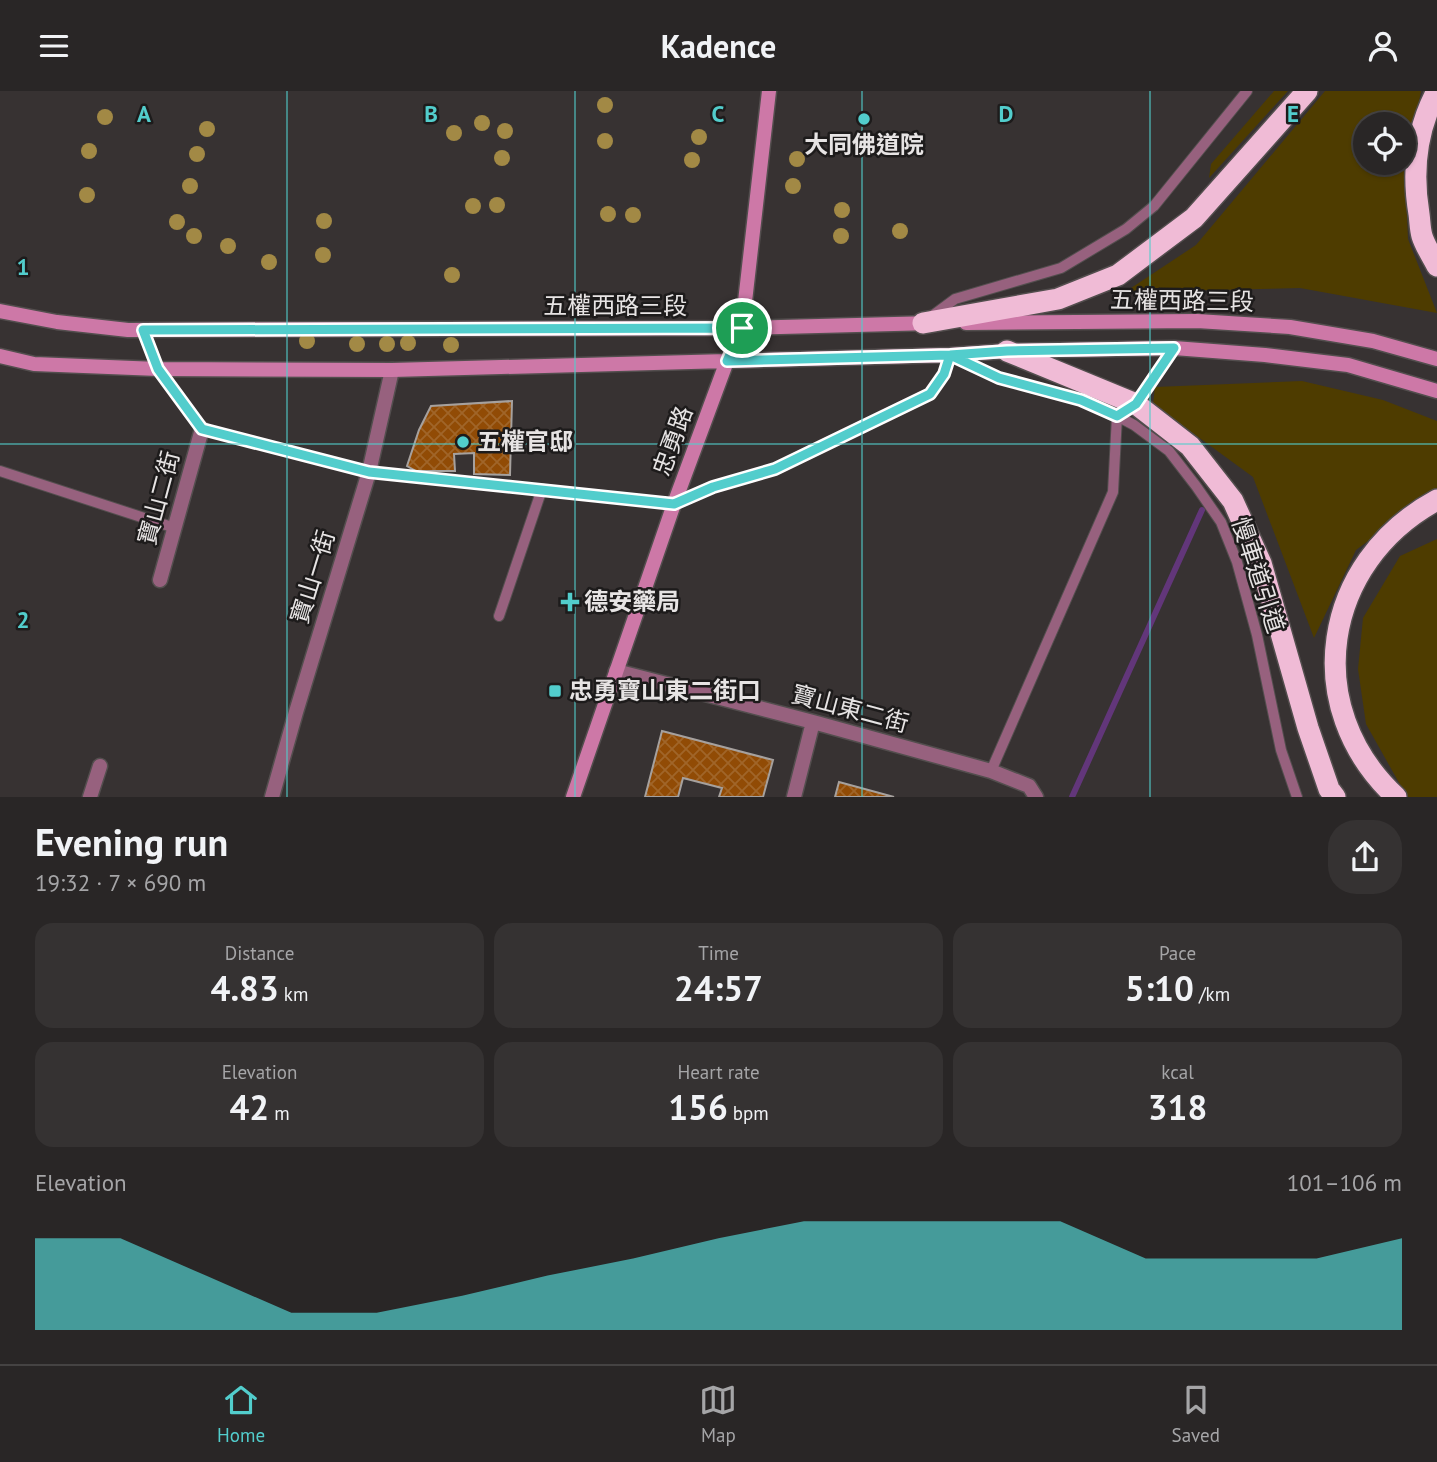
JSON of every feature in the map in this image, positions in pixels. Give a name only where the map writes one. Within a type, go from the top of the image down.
[{"type":"highway","points":[[923,323],[1058,299],[1118,275],[1194,218],[1307,91]]},
{"type":"highway","points":[[1437,91],[1419,137],[1415,183],[1423,237],[1437,266]]},
{"type":"highway","points":[[1007,351],[1136,404],[1190,446],[1233,501],[1261,563],[1308,728],[1329,789],[1335,797]]},
{"type":"highway","points":[[1396,797],[1377,778],[1363,758],[1343,714],[1338,690],[1336,643],[1347,597],[1370,556],[1403,521],[1437,500]]},
{"type":"main road","name":"忠勇路","points":[[573,797],[674,504],[742,328],[769,91]]},
{"type":"main road","name":"五權西路三段","points":[[0,311],[57,322],[128,330],[742,328],[923,323],[1197,321],[1290,327],[1373,341],[1437,359]]},
{"type":"main road","name":"五權西路三段","points":[[0,356],[34,363],[158,369],[392,370],[1174,348],[1348,365],[1437,391]]},
{"type":"street","name":"寶山一街","points":[[272,797],[369,472],[392,370]]},
{"type":"street","name":"寶山二街","points":[[160,580],[202,429]]},
{"type":"street","name":"寶山東二街","points":[[616,671],[991,771],[1029,786],[1036,797]]},
{"type":"street","points":[[794,797],[813,722]]},
{"type":"street","points":[[90,797],[100,766]]},
{"type":"lane","points":[[923,323],[955,299],[1061,268],[1126,229],[1154,206],[1247,91]]},
{"type":"lane","points":[[143,330],[158,369],[202,429],[369,472],[674,504],[713,487],[775,469],[930,394],[944,374],[950,355]]},
{"type":"lane","name":"五權西路三段","points":[[1117,416],[1136,404],[1174,348]]},
{"type":"lane","name":"慢車道引道","points":[[950,355],[999,378],[1081,400],[1117,416],[1169,451],[1196,485],[1221,522],[1237,562],[1258,635],[1281,750],[1297,797]]},
{"type":"lane","points":[[991,771],[1113,492],[1117,416]]},
{"type":"lane","points":[[0,471],[175,528]]},
{"type":"lane","points":[[499,616],[542,489]]},
{"type":"shaded area","points":[[1274,91],[1288,91],[1209,178],[1211,164]]},
{"type":"shaded area","points":[[1325,91],[1421,91],[1416,116],[1416,112],[1353,112],[1353,175],[1405,175],[1408,239],[1437,313],[1300,288],[1125,292],[1196,245]]},
{"type":"shaded area","points":[[1302,381],[1383,400],[1437,421],[1437,490],[1356,550],[1314,638],[1253,477],[1153,404],[1155,387]]},
{"type":"shaded area","points":[[1437,539],[1437,797],[1407,797],[1366,724],[1358,669],[1363,618],[1400,556]]},
{"type":"building","name":"五權官邸","points":[[512,401],[510,475],[474,474],[474,453],[454,454],[455,471],[416,471],[407,466],[419,430],[431,406]]},
{"type":"building","points":[[662,731],[773,760],[763,797],[719,797],[722,788],[683,778],[678,797],[645,797]]},
{"type":"building","points":[[839,782],[894,797],[835,797]]},
{"type":"waterway","points":[[1072,797],[1202,510]]},
{"type":"place","name":"大同佛道院","points":[[864,119]]},
{"type":"place","name":"五權官邸","points":[[463,442]]},
{"type":"place","name":"德安藥局","points":[[570,602]]},
{"type":"place","name":"忠勇寶山東二街口","points":[[555,691]]},
{"type":"route","points":[[742,328],[727,361],[1174,348],[1136,404],[1117,416],[1081,400],[999,378],[950,355],[944,374],[930,394],[775,469],[713,487],[674,504],[369,472],[202,429],[158,369],[143,330],[243,329],[742,328]]}]
